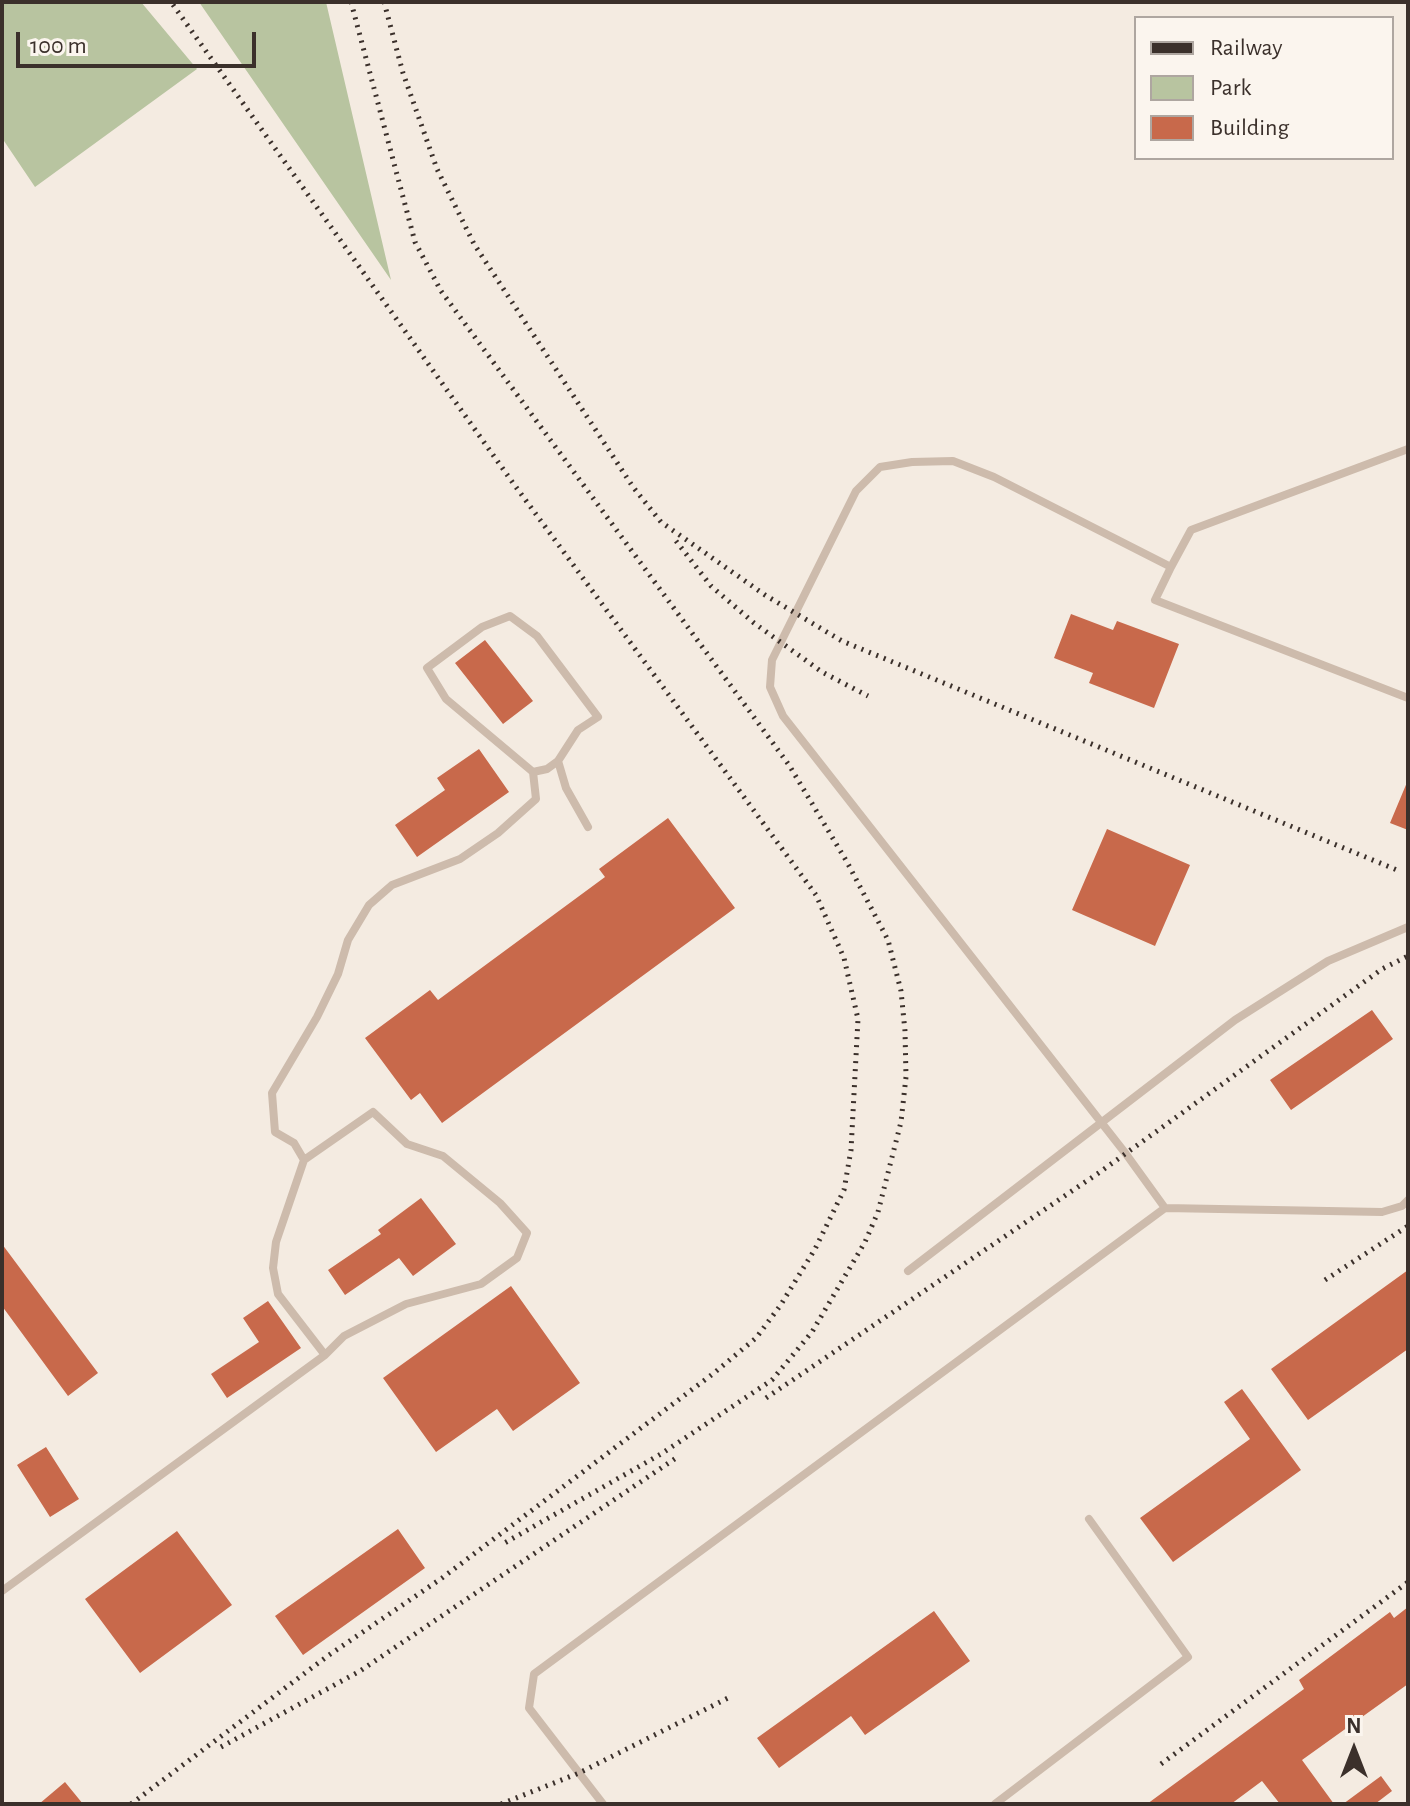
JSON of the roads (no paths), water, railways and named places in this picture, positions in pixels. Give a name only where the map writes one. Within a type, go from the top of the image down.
[{"type":"lane","points":[[1408,449],[1191,530],[1155,600],[1408,698]]},
{"type":"lane","points":[[1165,1208],[783,716],[770,687],[772,660],[856,491],[880,467],[953,461],[994,477],[1171,567]]},
{"type":"lane","points":[[304,1160],[294,1143],[275,1132],[272,1093],[317,1017],[355,928],[369,905],[392,885],[460,859],[498,833],[536,799],[533,772],[446,699],[427,668],[482,627],[510,616],[537,636],[598,717],[578,730],[558,761],[547,769],[533,772]]},
{"type":"lane","points":[[558,761],[566,788],[588,827]]},
{"type":"lane","points":[[908,1271],[1235,1020],[1328,961],[1408,927]]},
{"type":"lane","points":[[2,1591],[325,1355],[344,1336],[406,1304],[481,1284],[517,1258],[527,1233],[500,1203],[443,1156],[407,1144],[373,1112],[304,1160],[276,1242],[273,1268],[278,1294],[325,1355]]},
{"type":"lane","points":[[603,1804],[529,1708],[534,1674],[1165,1208],[1382,1212],[1402,1206],[1408,1200]]},
{"type":"lane","points":[[995,1804],[1188,1657],[1089,1519]]},
{"type":"railway","points":[[131,1804],[329,1655],[442,1578],[756,1338],[815,1249],[844,1190],[851,1150],[858,1019],[844,958],[816,895],[513,483],[171,2]]},
{"type":"railway","points":[[351,2],[415,242],[441,291],[789,765],[847,862],[888,940],[901,991],[905,1031],[906,1077],[901,1122],[878,1212],[865,1242],[812,1332],[772,1380],[661,1454],[501,1545]]},
{"type":"railway","points":[[384,2],[403,73],[437,169],[474,244],[633,487],[661,522],[765,595],[842,641],[1397,870]]},
{"type":"railway","points":[[676,541],[711,586],[754,623],[822,672],[868,696]]},
{"type":"railway","points":[[766,1398],[1100,1172],[1382,969],[1408,956]]},
{"type":"railway","points":[[1325,1280],[1408,1226]]},
{"type":"railway","points":[[221,1747],[360,1671],[679,1456]]},
{"type":"railway","points":[[1161,1764],[1408,1582]]},
{"type":"railway","points":[[501,1804],[579,1773],[728,1698]]}]
